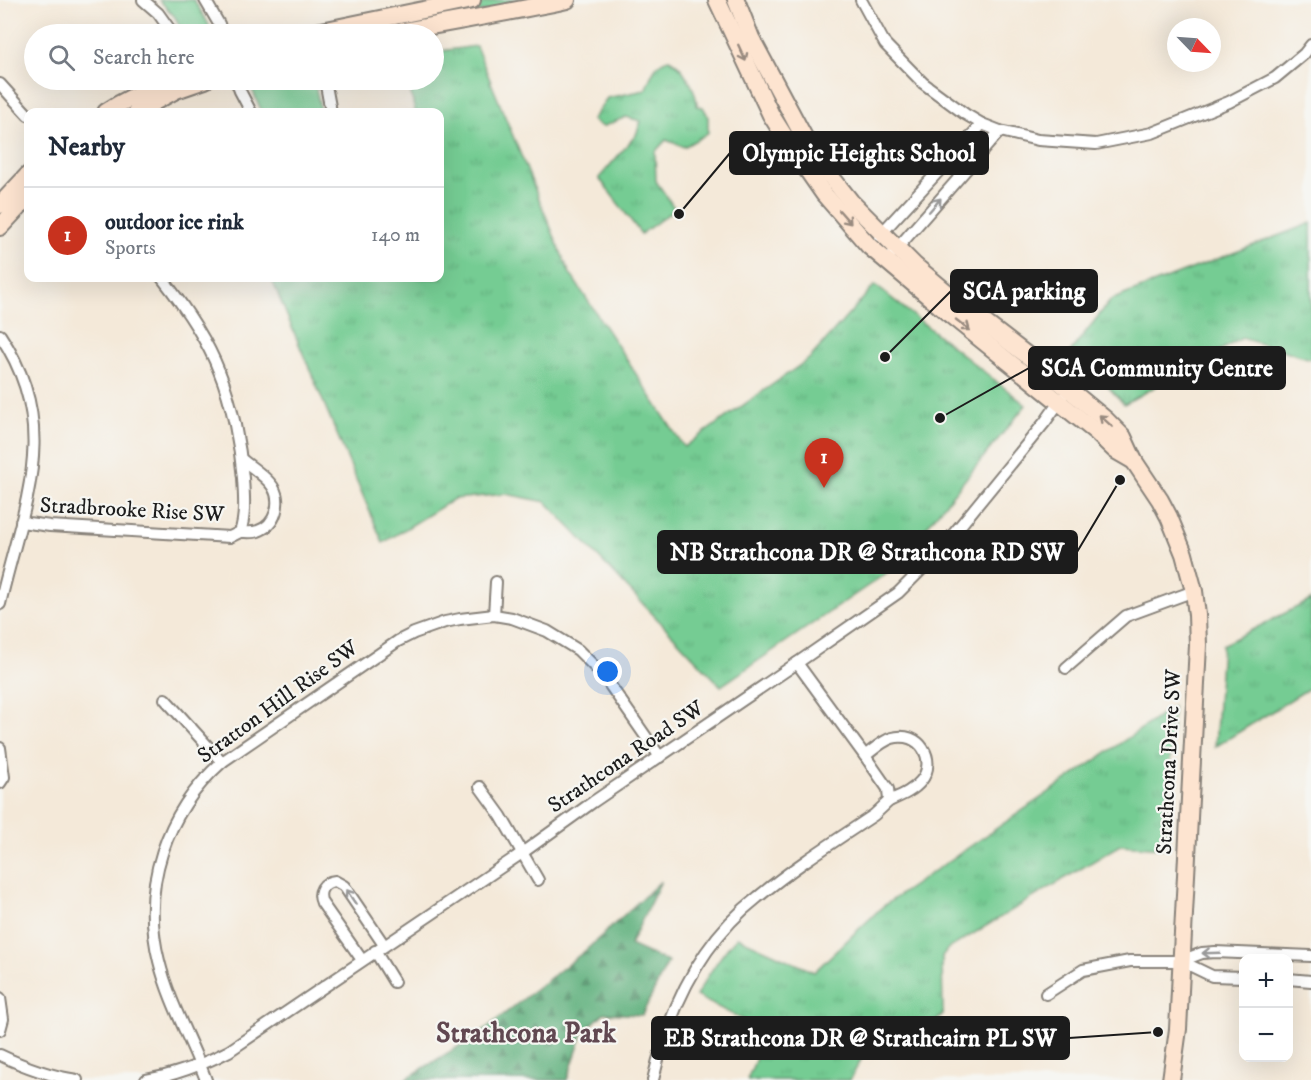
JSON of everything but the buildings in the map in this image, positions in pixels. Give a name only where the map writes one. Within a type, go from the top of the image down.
[{"type":"street","points":[[143,0],[158,13],[166,24]]},
{"type":"street","points":[[205,0],[219,24]]},
{"type":"street","points":[[356,24],[472,0]]},
{"type":"street","points":[[444,24],[567,0]]},
{"type":"street","name":"Strathcona Drive SW","points":[[717,0],[771,115],[824,194],[869,246],[915,266],[1037,363],[1064,396],[1106,420],[1123,437],[1134,461],[1174,526],[1194,591],[1198,645],[1178,1029],[1171,1080]]},
{"type":"street","name":"Strathcona Drive SW","points":[[736,0],[751,38],[813,154],[850,202],[882,234],[891,254]]},
{"type":"street","points":[[747,0],[751,38]]},
{"type":"street","points":[[861,0],[885,44],[923,83],[982,124],[999,131],[1038,140],[1096,144],[1152,133],[1229,102],[1275,78],[1304,54],[1311,45]]},
{"type":"street","points":[[0,84],[24,111]]},
{"type":"street","points":[[112,108],[146,90]]},
{"type":"street","points":[[143,108],[176,90]]},
{"type":"street","points":[[240,90],[249,108]]},
{"type":"street","points":[[327,90],[330,108]]},
{"type":"street","points":[[869,246],[982,124]]},
{"type":"street","points":[[891,254],[999,131]]},
{"type":"street","points":[[0,205],[24,179]]},
{"type":"street","points":[[0,227],[24,201]]},
{"type":"street","name":"Stradbrooke Rise SW","points":[[165,282],[186,309],[211,352],[230,403],[241,459],[244,509],[240,532]]},
{"type":"street","points":[[0,335],[16,361],[29,397],[33,416],[34,454],[21,522],[0,604]]},
{"type":"street","name":"Strathcona Road SW","points":[[146,1080],[182,1072],[229,1051],[522,853],[898,593],[938,553],[1064,396]]},
{"type":"street","name":"Stradbrooke Rise SW","points":[[21,522],[50,526],[230,537],[240,532],[257,532],[272,520],[277,507],[276,493],[272,486],[241,459]]},
{"type":"street","points":[[494,615],[496,582]]},
{"type":"street","points":[[1066,668],[1126,616],[1194,591]]},
{"type":"street","name":"Stratton Hill Rise SW","points":[[206,1080],[159,961],[154,928],[154,892],[161,856],[177,818],[195,789],[222,762],[398,641],[445,622],[494,615],[521,621],[547,631],[578,650],[603,675],[660,757]]},
{"type":"street","points":[[797,663],[888,789],[890,801]]},
{"type":"street","points":[[165,699],[222,762]]},
{"type":"street","points":[[653,1080],[663,1040],[676,1004],[699,963],[727,927],[757,897],[874,815],[890,801],[908,792],[920,782],[927,772],[927,760],[923,749],[913,740],[900,736],[887,740],[865,756]]},
{"type":"street","points":[[0,748],[4,777],[0,783]]},
{"type":"street","points":[[480,788],[501,816],[538,880]]},
{"type":"street","points":[[362,960],[322,903],[320,893],[325,884],[335,882],[344,886],[379,948],[394,982]]},
{"type":"street","points":[[1046,994],[1083,970],[1130,961],[1181,961],[1202,953],[1311,956]]},
{"type":"street","points":[[1181,961],[1212,975],[1239,977]]},
{"type":"street","points":[[1293,980],[1311,981]]},
{"type":"street","points":[[0,998],[3,1019],[0,1030]]},
{"type":"street","points":[[0,1055],[39,1071],[77,1080]]},
{"type":"green space","points":[[159,0],[194,0],[208,24],[178,24],[175,17]]},
{"type":"green space","points":[[498,0],[534,0],[421,24],[381,24]]},
{"type":"green space","points":[[476,46],[569,272],[684,447],[810,358],[875,285],[1026,405],[891,570],[721,686],[546,502],[506,494],[454,499],[383,543],[273,282],[444,282],[444,108],[414,108],[410,90],[444,90],[444,51]]},
{"type":"green space","points":[[669,59],[684,73],[695,93],[697,106],[703,107],[708,116],[708,133],[684,147],[666,140],[655,152],[656,181],[675,209],[641,234],[599,178],[636,135],[641,121],[626,117],[602,127],[592,120],[607,98],[645,90],[656,67]]},
{"type":"green space","points":[[252,90],[316,90],[320,108],[260,108]]},
{"type":"green space","points":[[1311,223],[1311,359],[1242,338],[1124,404],[1099,377],[1070,352],[1111,300]]},
{"type":"green space","points":[[1311,600],[1311,687],[1215,747],[1222,645]]},
{"type":"green space","points":[[1173,707],[1165,848],[1120,845],[948,949],[942,956],[943,1014],[932,1025],[877,1030],[850,1080],[747,1080],[767,1032],[696,996],[720,958],[737,937],[814,972],[882,907]]},
{"type":"green space","points":[[661,881],[630,945],[668,962],[642,1015],[604,1013],[583,1033],[567,1080],[404,1080],[480,1033],[586,950]]},
{"type":"place","name":"Olympic Heights School","points":[[679,214]]},
{"type":"place","name":"SCA parking","points":[[885,357]]},
{"type":"place","name":"SCA Community Centre","points":[[940,418]]},
{"type":"place","name":"NB Strathcona DR @ Strathcona RD SW","points":[[1120,480]]},
{"type":"place","name":"outdoor ice rink","points":[[824,488]]},
{"type":"place","name":"EB Strathcona DR @ Strathcairn PL SW","points":[[1158,1032]]},
{"type":"district","name":"Strathcona Park","points":[[526,1033]]}]
